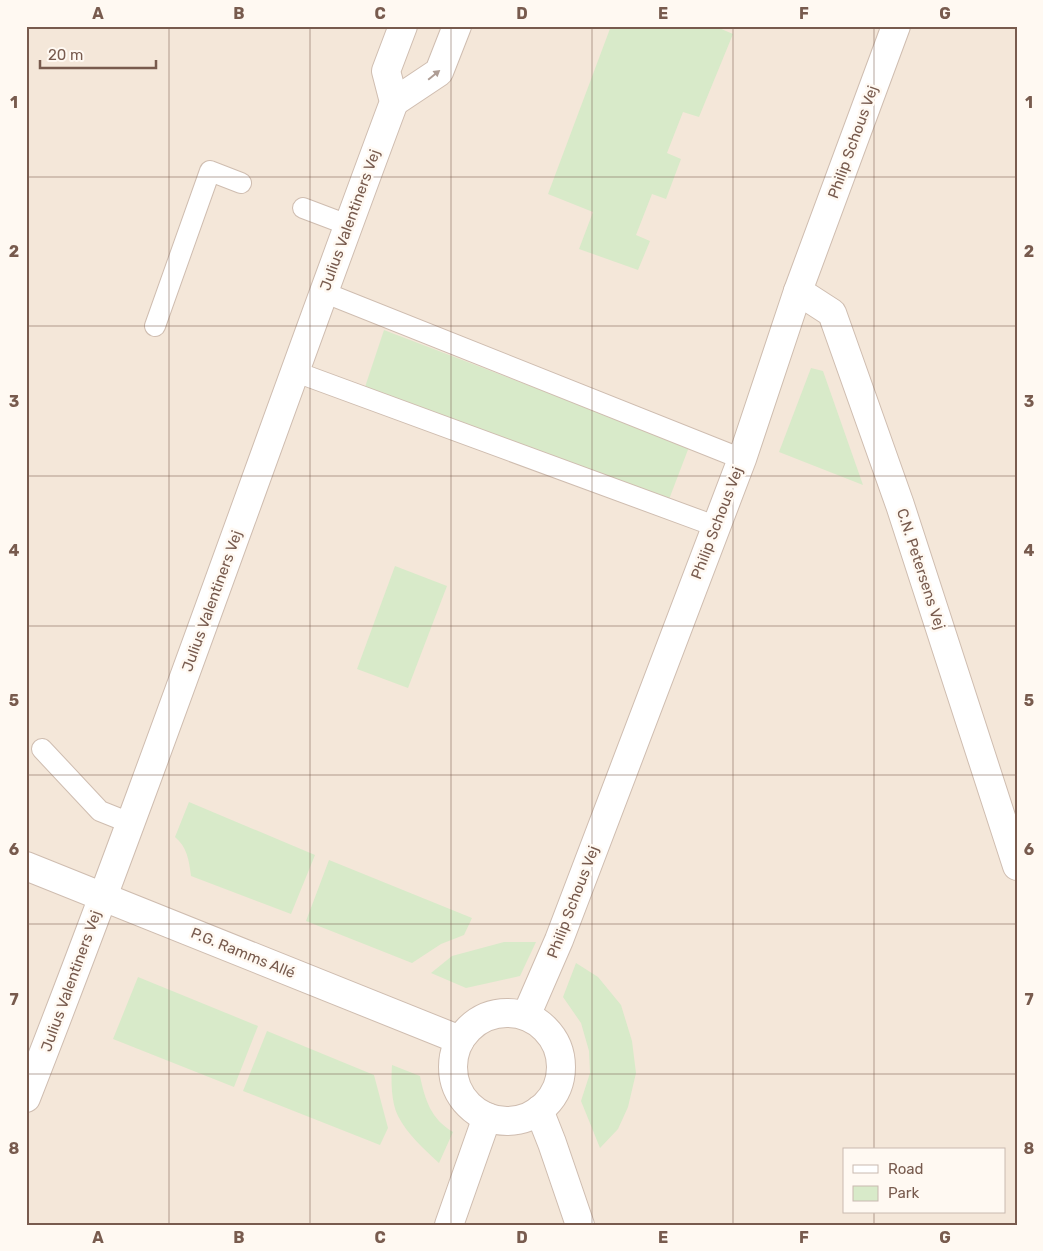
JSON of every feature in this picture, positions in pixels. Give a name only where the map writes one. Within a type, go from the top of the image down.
[{"type":"street","points":[[403,26],[386,70],[394,102],[439,72],[456,26]]},
{"type":"street","name":"Philip Schous Vej","points":[[526,1016],[559,940],[742,459],[798,291],[896,26]]},
{"type":"street","name":"Julius Valentiners Vej","points":[[26,1098],[130,823],[394,102]]},
{"type":"street","name":"C.N. Petersens Vej","points":[[798,291],[832,313],[900,505],[1017,866]]},
{"type":"street","name":"P.G. Ramms Allé","points":[[26,866],[460,1040]]},
{"type":"street","points":[[508,1013],[526,1016],[543,1026],[555,1042],[561,1060],[560,1079],[552,1097],[540,1110],[523,1119],[505,1122],[487,1117],[468,1105],[456,1085],[453,1062],[460,1040],[472,1025],[489,1016],[508,1013]]},
{"type":"street","points":[[540,1110],[580,1225]]},
{"type":"street","points":[[449,1225],[487,1117]]},
{"type":"lane","points":[[154,326],[210,171],[241,183]]},
{"type":"lane","points":[[304,208],[348,225]]},
{"type":"lane","points":[[323,292],[742,459]]},
{"type":"lane","points":[[296,372],[715,526]]},
{"type":"lane","points":[[42,750],[100,811],[130,823]]},
{"type":"shaded area","points":[[26,26],[1017,26],[1017,1225],[26,1225]]},
{"type":"green space","points":[[611,26],[720,26],[719,28],[733,34],[699,117],[683,112],[667,153],[681,159],[666,199],[652,194],[636,235],[650,241],[638,270],[579,249],[593,212],[548,194]]},
{"type":"green space","points":[[384,330],[689,447],[668,502],[364,390]]},
{"type":"green space","points":[[811,368],[823,371],[863,485],[779,452]]},
{"type":"green space","points":[[395,566],[447,586],[408,688],[357,669]]},
{"type":"green space","points":[[189,802],[315,855],[291,914],[191,876],[185,850],[175,837]]},
{"type":"green space","points":[[329,860],[472,918],[464,935],[441,944],[412,963],[306,921]]},
{"type":"green space","points":[[504,942],[536,942],[520,976],[466,988],[431,973],[452,956]]},
{"type":"green space","points":[[576,963],[598,977],[621,1005],[632,1041],[636,1073],[628,1107],[618,1129],[600,1148],[581,1101],[590,1073],[589,1051],[581,1023],[563,997]]},
{"type":"green space","points":[[138,977],[258,1026],[234,1087],[113,1039]]},
{"type":"green space","points":[[267,1031],[374,1075],[388,1128],[380,1145],[243,1091]]},
{"type":"green space","points":[[392,1065],[420,1076],[424,1093],[434,1115],[445,1127],[453,1132],[439,1163],[411,1135],[398,1116],[393,1098]]}]
